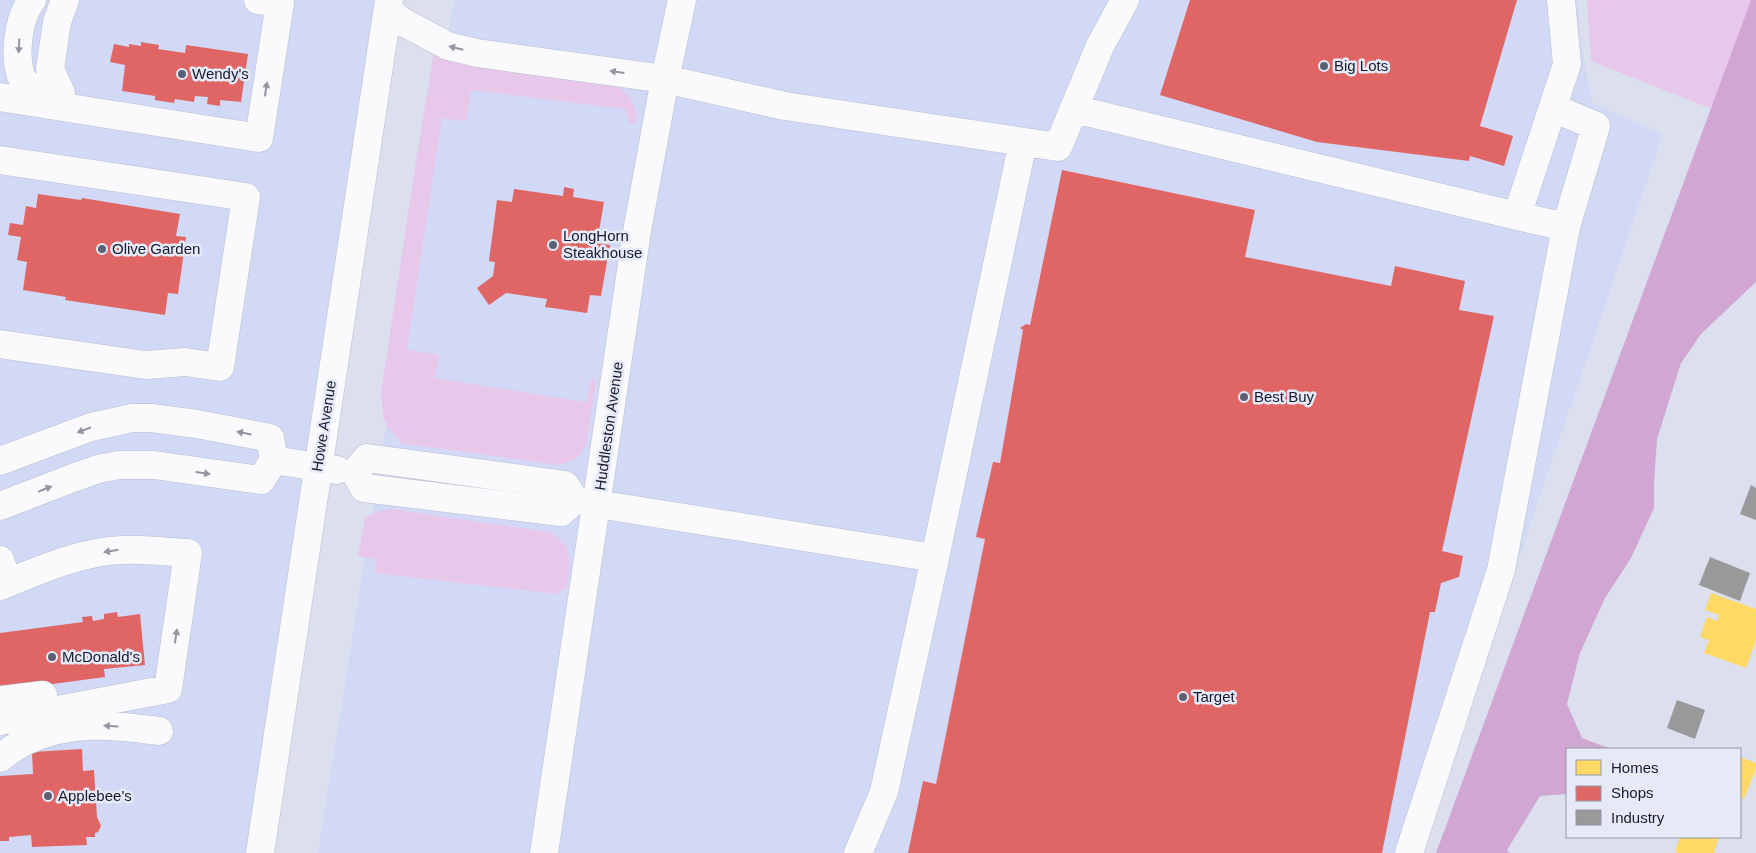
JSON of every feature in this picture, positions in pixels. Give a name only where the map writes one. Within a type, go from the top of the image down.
[{"type":"street","points":[[32,0],[24,16],[18,45],[21,75],[30,88],[261,123]]},
{"type":"street","points":[[61,93],[50,69],[57,22],[65,0]]},
{"type":"street","points":[[0,97],[259,138],[280,4],[258,0]]},
{"type":"street","name":"Huddleston Avenue","points":[[544,853],[637,231],[665,79],[682,0]]},
{"type":"street","points":[[389,5],[427,35],[448,46],[477,53],[665,79],[784,106],[1058,147],[1100,46],[1125,0]]},
{"type":"street","points":[[1517,216],[1567,64],[1561,0]]},
{"type":"street","name":"Howe Avenue","points":[[260,853],[389,5]]},
{"type":"street","points":[[1410,853],[1500,570],[1566,227],[1596,126],[1553,108]]},
{"type":"street","points":[[1074,109],[1566,227]]},
{"type":"street","points":[[858,853],[884,792],[1023,142]]},
{"type":"street","points":[[0,160],[246,197],[220,367],[185,362],[146,365],[0,344]]},
{"type":"street","points":[[0,461],[90,427],[132,418],[151,418],[197,424],[270,438],[274,460],[260,480],[154,465],[119,464],[98,469],[0,506]]},
{"type":"street","points":[[367,458],[565,485],[575,500],[561,512],[364,488],[354,472],[367,458]]},
{"type":"street","points":[[274,460],[354,472]]},
{"type":"street","points":[[597,504],[935,558]]},
{"type":"street","points":[[0,721],[168,689],[188,552],[121,550],[87,555],[38,571],[3,576]]},
{"type":"street","points":[[0,700],[170,678]]},
{"type":"street","points":[[0,758],[24,741],[85,725],[159,731]]},
{"type":"shaded area","points":[[0,0],[389,0],[260,853],[0,853]]},
{"type":"shaded area","points":[[454,0],[1578,0],[1581,41],[1592,103],[1663,134],[1419,853],[318,853]]},
{"type":"shaded area","points":[[1587,0],[1752,0],[1712,109],[1591,61]]},
{"type":"shaded area","points":[[1751,0],[1756,0],[1756,282],[1701,334],[1681,363],[1657,439],[1654,508],[1631,558],[1605,598],[1580,653],[1567,704],[1582,738],[1608,748],[1566,748],[1566,794],[1540,796],[1507,850],[1510,853],[1436,853]]},
{"type":"shaded area","points":[[434,52],[612,81],[627,94],[633,104],[636,123],[629,124],[625,109],[471,90],[467,119],[463,121],[442,118],[407,350],[437,354],[439,357],[435,378],[586,402],[590,381],[594,379],[596,381],[586,446],[579,456],[572,461],[558,465],[400,443],[384,420],[381,393]]},
{"type":"shaded area","points":[[392,509],[550,532],[564,544],[570,557],[566,590],[562,590],[557,594],[375,573],[376,559],[358,556],[365,518],[376,512]]},
{"type":"building: Homes","points":[[1711,593],[1756,609],[1756,641],[1746,668],[1704,653],[1709,640],[1700,637],[1707,617],[1717,621],[1719,615],[1705,610]]},
{"type":"building: Homes","points":[[1741,757],[1756,763],[1756,769],[1744,799],[1741,798]]},
{"type":"building: Homes","points":[[1680,838],[1719,838],[1714,853],[1675,852]]},
{"type":"building: Shops","points":[[1190,0],[1517,0],[1480,126],[1513,136],[1504,166],[1470,156],[1469,161],[1317,142],[1160,95]]},
{"type":"building: Shops","points":[[141,42],[159,45],[158,49],[185,53],[186,45],[248,54],[241,102],[220,100],[220,106],[207,104],[208,97],[195,96],[194,102],[175,99],[174,103],[155,100],[155,96],[122,91],[125,65],[110,62],[114,44],[129,47],[129,44],[141,46]]},
{"type":"building: Shops","points":[[1062,170],[1255,210],[1245,257],[1391,286],[1395,266],[1465,281],[1459,310],[1494,316],[1442,551],[1463,556],[1459,577],[1441,583],[1435,612],[1430,612],[1382,853],[908,853],[923,781],[936,784],[985,539],[976,537],[993,462],[1000,463],[1023,330],[1020,328],[1026,324],[1030,325]]},
{"type":"building: Shops","points":[[564,187],[574,189],[573,197],[604,202],[597,243],[610,245],[601,296],[590,295],[587,313],[545,307],[547,299],[506,293],[489,305],[477,288],[493,276],[495,262],[489,261],[497,200],[512,202],[514,189],[563,196]]},
{"type":"building: Shops","name":"Olive Garden","points":[[38,194],[81,200],[82,198],[180,214],[176,236],[186,237],[178,294],[168,293],[165,315],[65,300],[66,297],[23,290],[27,262],[17,260],[21,237],[8,235],[10,223],[23,225],[26,206],[36,208]]},
{"type":"building: Shops","points":[[117,612],[118,617],[140,614],[145,665],[104,669],[105,677],[0,691],[0,633],[83,622],[82,617],[92,616],[93,621],[104,619],[104,614]]},
{"type":"building: Shops","name":"Applebee's","points":[[82,749],[83,771],[94,770],[97,817],[101,826],[98,832],[95,833],[95,837],[86,837],[87,845],[32,847],[31,835],[9,837],[9,841],[0,841],[0,776],[33,774],[32,752]]},
{"type":"building: Industry","points":[[1751,485],[1756,488],[1756,520],[1740,514]]},
{"type":"building: Industry","points":[[1710,557],[1750,573],[1740,601],[1699,585]]},
{"type":"building: Industry","points":[[1677,700],[1705,710],[1695,739],[1667,728]]},
{"type":"place","name":"Big Lots","points":[[1324,66]]},
{"type":"place","name":"Wendy's","points":[[182,74]]},
{"type":"place","name":"LongHorn Steakhouse","points":[[553,245]]},
{"type":"place","name":"Olive Garden","points":[[102,249]]},
{"type":"place","name":"Best Buy","points":[[1244,397]]},
{"type":"place","name":"McDonald's","points":[[52,657]]},
{"type":"place","name":"Target","points":[[1183,697]]},
{"type":"place","name":"Applebee's","points":[[48,796]]}]
